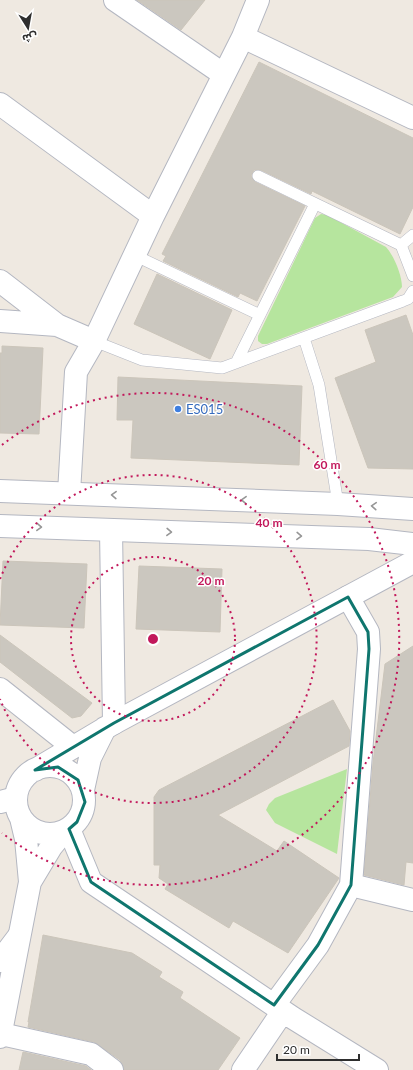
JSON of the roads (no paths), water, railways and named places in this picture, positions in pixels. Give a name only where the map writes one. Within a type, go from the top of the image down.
[{"type":"street","points":[[115,0],[223,74]]},
{"type":"street","points":[[69,493],[76,372],[94,341],[134,255],[242,37],[258,0]]},
{"type":"street","points":[[242,37],[413,118]]},
{"type":"street","points":[[0,104],[153,216]]},
{"type":"street","points":[[0,281],[57,325],[94,341]]},
{"type":"street","points":[[0,321],[57,325]]},
{"type":"street","points":[[0,490],[338,504],[413,509]]},
{"type":"street","points":[[0,526],[369,539],[413,544]]},
{"type":"street","points":[[83,790],[90,758],[110,725],[111,530]]},
{"type":"street","points":[[112,1070],[91,1054],[0,1036],[30,882],[26,839],[12,806],[19,786],[26,777],[35,770],[110,725],[413,562]]},
{"type":"street","points":[[243,1070],[278,1008],[318,945],[351,885],[370,649],[368,632],[348,597]]},
{"type":"street","points":[[0,689],[73,747]]},
{"type":"street","points":[[30,882],[44,858],[66,830],[77,822],[82,813],[85,802],[83,790],[78,780],[69,772],[58,767],[47,766],[35,770]]},
{"type":"street","points":[[12,806],[28,826],[38,832],[48,834],[66,830]]},
{"type":"street","points":[[66,830],[91,882],[278,1008],[377,1070]]},
{"type":"street","points":[[351,885],[413,900]]},
{"type":"street","points":[[0,961],[19,936]]},
{"type":"lane","points":[[258,176],[400,245],[413,276]]},
{"type":"lane","points":[[236,363],[315,204]]},
{"type":"lane","points":[[400,245],[413,235]]},
{"type":"lane","points":[[134,255],[260,315]]},
{"type":"lane","points":[[94,341],[142,360],[222,368],[408,299],[413,291]]},
{"type":"lane","points":[[304,338],[319,385],[338,504]]},
{"type":"place","name":"ES015","points":[[178,409]]}]
